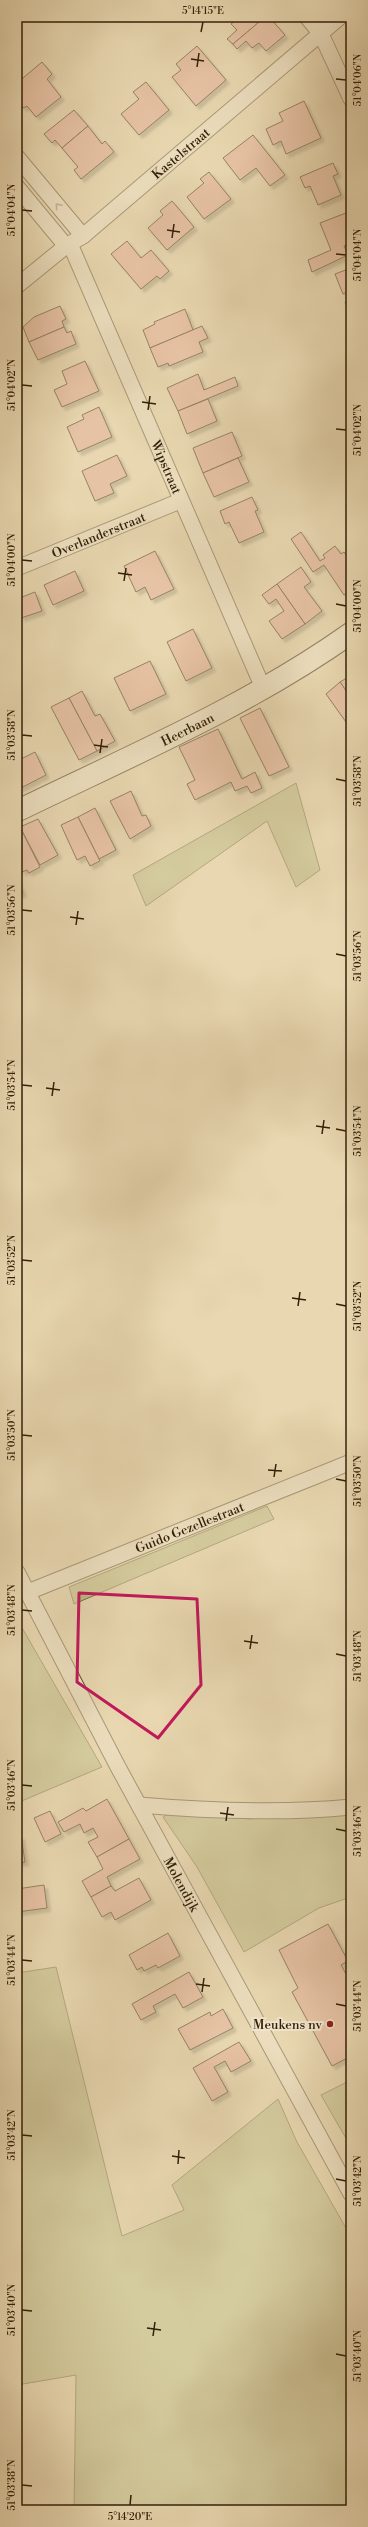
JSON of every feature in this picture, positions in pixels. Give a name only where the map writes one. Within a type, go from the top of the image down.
[{"type":"street","points":[[307,17],[321,34],[351,99]]},
{"type":"street","name":"Kastelstraat","points":[[17,286],[68,245],[84,236],[339,18]]},
{"type":"street","points":[[17,157],[84,236]]},
{"type":"street","name":"Wipstraat","points":[[17,187],[68,245],[264,690]]},
{"type":"street","name":"Overlanderstraat","points":[[17,568],[180,501]]},
{"type":"street","name":"Heerbaan","points":[[17,811],[264,690],[305,665],[351,633]]},
{"type":"street","name":"Guido Gezellestraat","points":[[28,1592],[351,1462]]},
{"type":"street","name":"Molendijk","points":[[17,1572],[139,1804],[351,2194]]},
{"type":"street","points":[[139,1804],[199,1811],[258,1813],[351,1807]]},
{"type":"highlighted area","points":[[79,1593],[197,1599],[201,1685],[158,1738],[77,1682]]},
{"type":"green space","points":[[296,783],[320,870],[296,887],[267,821],[146,906],[133,875]]},
{"type":"green space","points":[[267,1506],[274,1519],[74,1604],[69,1587]]},
{"type":"green space","points":[[17,1619],[102,1767],[17,1803]]},
{"type":"green space","points":[[171,1812],[250,1819],[351,1813],[351,1909],[348,1898],[319,1908],[244,1952],[197,1867],[163,1817]]},
{"type":"green space","points":[[56,1967],[122,2236],[184,2210],[172,2185],[278,2099],[297,2142],[351,2237],[351,2510],[74,2510],[76,2375],[17,2385],[17,1973]]},
{"type":"green space","points":[[351,2080],[351,2147],[321,2095]]},
{"type":"building","points":[[239,17],[265,17],[233,44],[227,39],[237,30],[231,24]]},
{"type":"building","points":[[265,17],[269,17],[285,35],[266,51],[259,43],[252,48],[246,41],[237,49],[233,44]]},
{"type":"building","points":[[197,46],[226,80],[196,106],[172,77],[181,70],[176,64]]},
{"type":"building","points":[[42,62],[52,74],[47,79],[61,97],[36,117],[27,106],[23,108],[17,101],[17,83]]},
{"type":"building","points":[[146,82],[169,110],[139,135],[121,114],[139,99],[133,92]]},
{"type":"building","points":[[304,101],[321,138],[286,154],[281,141],[273,145],[266,129],[283,121],[279,113]]},
{"type":"building","points":[[74,110],[88,126],[62,148],[55,140],[52,143],[44,134]]},
{"type":"building","points":[[88,126],[102,144],[105,141],[114,152],[81,179],[74,170],[78,167],[62,148]]},
{"type":"building","points":[[253,135],[285,175],[270,186],[256,168],[240,180],[223,158]]},
{"type":"building","points":[[333,163],[338,174],[333,176],[341,195],[318,205],[310,186],[305,188],[300,177]]},
{"type":"building","points":[[209,172],[231,199],[204,219],[187,197],[204,183],[200,179]]},
{"type":"building","points":[[172,201],[194,227],[167,250],[148,228],[163,215],[160,211]]},
{"type":"building","points":[[351,211],[351,243],[344,246],[348,255],[312,272],[308,260],[331,250],[320,223]]},
{"type":"building","points":[[127,241],[141,258],[151,250],[169,271],[160,279],[157,276],[141,289],[111,254]]},
{"type":"building","points":[[351,268],[351,290],[343,294],[335,274]]},
{"type":"building","points":[[351,300],[351,316],[345,302]]},
{"type":"building","points":[[60,306],[66,319],[62,321],[64,327],[29,342],[23,327],[34,317]]},
{"type":"building","points":[[185,309],[193,330],[150,348],[143,330],[155,324],[154,322]]},
{"type":"building","points":[[202,326],[208,338],[199,342],[203,352],[169,366],[168,363],[158,367],[150,348]]},
{"type":"building","points":[[64,327],[67,333],[71,331],[76,344],[38,360],[29,342]]},
{"type":"building","points":[[85,361],[99,391],[62,407],[54,390],[67,384],[62,371]]},
{"type":"building","points":[[198,374],[204,390],[235,377],[238,386],[178,411],[167,388]]},
{"type":"building","points":[[208,399],[217,421],[187,434],[178,411]]},
{"type":"building","points":[[99,407],[112,437],[78,452],[67,427],[84,419],[82,415]]},
{"type":"building","points":[[232,432],[242,456],[203,473],[193,448]]},
{"type":"building","points":[[117,455],[127,476],[110,484],[114,493],[95,501],[82,471]]},
{"type":"building","points":[[238,458],[249,482],[214,497],[203,473]]},
{"type":"building","points":[[252,497],[258,510],[255,511],[264,532],[239,543],[229,522],[225,524],[220,511]]},
{"type":"building","points":[[301,532],[320,561],[325,558],[323,555],[335,546],[341,554],[344,552],[351,562],[351,590],[344,595],[324,565],[313,572],[291,539]]},
{"type":"building","points":[[155,551],[174,589],[151,600],[145,587],[136,592],[124,566]]},
{"type":"building","points":[[351,551],[351,562],[346,554]]},
{"type":"building","points":[[301,567],[311,582],[304,587],[322,611],[305,624],[277,584]]},
{"type":"building","points":[[75,571],[84,591],[53,605],[44,585]]},
{"type":"building","points":[[277,584],[305,624],[282,639],[269,621],[284,611],[276,599],[269,604],[262,595]]},
{"type":"building","points":[[35,592],[42,611],[21,618],[17,599]]},
{"type":"building","points":[[193,629],[212,668],[186,681],[167,642]]},
{"type":"building","points":[[150,661],[166,694],[130,711],[114,678]]},
{"type":"building","points":[[350,676],[351,677],[351,698],[340,682]]},
{"type":"building","points":[[340,682],[351,698],[351,729],[326,694]]},
{"type":"building","points":[[82,691],[95,716],[100,714],[115,741],[97,751],[69,698]]},
{"type":"building","points":[[69,698],[97,751],[79,760],[51,707]]},
{"type":"building","points":[[260,708],[289,767],[269,776],[240,718]]},
{"type":"building","points":[[218,729],[242,779],[255,772],[262,788],[251,793],[247,786],[235,791],[231,782],[195,800],[187,784],[195,780],[179,747]]},
{"type":"building","points":[[35,752],[46,775],[17,790],[17,761]]},
{"type":"building","points":[[131,791],[142,816],[146,815],[151,826],[130,839],[110,801]]},
{"type":"building","points":[[95,808],[116,850],[99,859],[78,817]]},
{"type":"building","points":[[78,817],[100,861],[90,866],[85,856],[77,860],[61,825]]},
{"type":"building","points":[[38,819],[58,855],[40,865],[20,827]]},
{"type":"building","points":[[20,827],[40,867],[29,873],[27,870],[22,872],[17,860],[17,829]]},
{"type":"building","points":[[17,879],[23,893],[17,896]]},
{"type":"building","points":[[107,1799],[129,1839],[97,1857],[88,1842],[98,1837],[93,1828],[84,1833],[80,1824],[64,1832],[58,1822],[83,1808],[86,1811]]},
{"type":"building","points":[[50,1811],[61,1834],[45,1842],[34,1818]]},
{"type":"building","points":[[21,1836],[25,1862],[17,1863],[17,1837]]},
{"type":"building","points":[[129,1839],[140,1859],[107,1877],[111,1886],[91,1897],[82,1881],[103,1869],[97,1857]]},
{"type":"building","points":[[139,1878],[151,1900],[115,1920],[111,1912],[102,1917],[91,1897],[111,1886],[115,1891]]},
{"type":"building","points":[[44,1885],[47,1908],[17,1912],[17,1889]]},
{"type":"building","name":"Meukens nv","points":[[328,1924],[348,1961],[341,1965],[351,1983],[351,2056],[332,2066],[292,1992],[298,1988],[279,1950]]},
{"type":"building","points":[[168,1933],[180,1956],[158,1968],[156,1965],[144,1971],[142,1967],[137,1970],[129,1955]]},
{"type":"building","points":[[189,1972],[203,1997],[183,2008],[175,1994],[153,2006],[156,2012],[141,2020],[132,2004]]},
{"type":"building","points":[[223,2009],[233,2028],[190,2050],[178,2029],[210,2012],[211,2016]]},
{"type":"building","points":[[239,2042],[251,2061],[231,2072],[225,2061],[214,2067],[228,2092],[212,2101],[193,2068]]},
{"type":"place","name":"Meukens nv","points":[[330,2024]]}]
